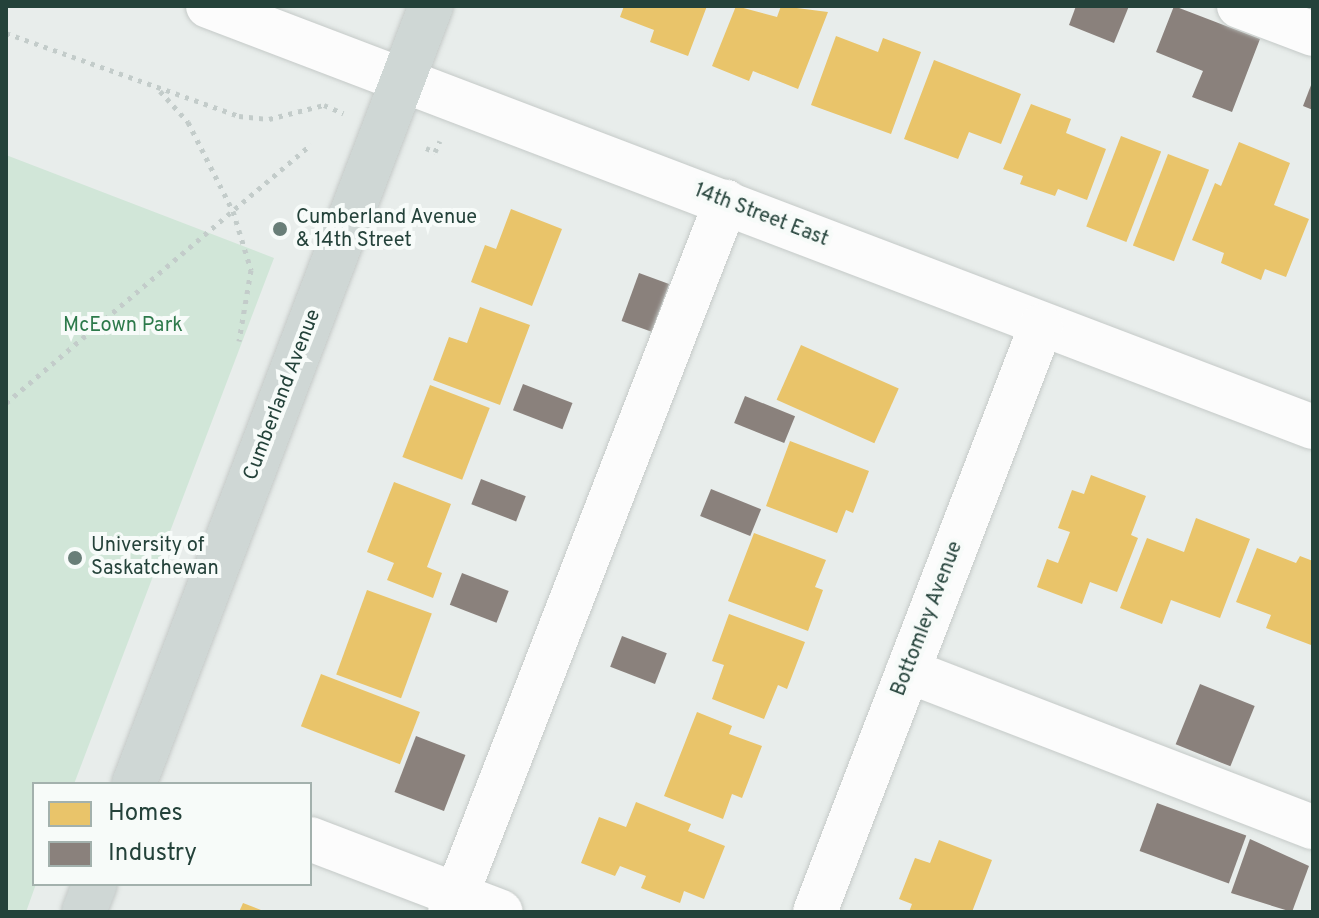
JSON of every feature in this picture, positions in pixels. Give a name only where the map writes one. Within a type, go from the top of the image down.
[{"type":"main road","name":"Cumberland Avenue","points":[[145,781],[431,6]]},
{"type":"main road","points":[[84,912],[94,886]]},
{"type":"street","name":"14th Street East","points":[[208,6],[726,202],[1041,326],[1311,419]]},
{"type":"street","points":[[1239,6],[1313,34]]},
{"type":"street","points":[[453,903],[726,202]]},
{"type":"street","name":"Bottomley Avenue","points":[[815,912],[1041,326]]},
{"type":"street","points":[[908,671],[1313,827]]},
{"type":"street","points":[[312,840],[453,903],[501,912]]},
{"type":"path","points":[[6,33],[239,116],[269,119],[324,105],[385,130]]},
{"type":"path","points":[[160,90],[188,122],[233,211],[251,270],[239,341]]},
{"type":"path","points":[[6,403],[311,144]]},
{"type":"green space","name":"McEown Park","points":[[6,155],[274,258],[75,782],[32,782],[32,886],[35,886],[26,912],[6,912]]},
{"type":"building: Homes","points":[[624,6],[707,6],[688,56],[650,42],[654,30],[620,17]]},
{"type":"building: Homes","points":[[736,6],[777,17],[781,6],[828,12],[798,89],[753,71],[749,81],[712,66]]},
{"type":"building: Homes","points":[[836,36],[878,52],[883,38],[921,52],[891,134],[811,105]]},
{"type":"building: Homes","points":[[934,60],[1021,94],[1001,144],[969,132],[958,159],[904,139]]},
{"type":"building: Homes","points":[[1031,104],[1071,119],[1066,133],[1106,149],[1087,200],[1058,189],[1055,196],[1020,184],[1023,176],[1003,169]]},
{"type":"building: Homes","points":[[1121,136],[1161,151],[1126,242],[1086,227]]},
{"type":"building: Homes","points":[[1239,142],[1290,163],[1274,205],[1309,219],[1286,277],[1265,269],[1261,280],[1221,263],[1224,253],[1192,240],[1215,183],[1221,186]]},
{"type":"building: Homes","points":[[1168,154],[1209,170],[1174,261],[1133,245]]},
{"type":"building: Homes","points":[[511,209],[562,229],[532,306],[471,282],[485,245],[496,249]]},
{"type":"building: Homes","points":[[480,307],[530,325],[500,405],[433,380],[449,337],[467,343]]},
{"type":"building: Homes","points":[[801,345],[899,389],[874,443],[777,400]]},
{"type":"building: Homes","points":[[430,385],[490,408],[462,480],[402,457]]},
{"type":"building: Homes","points":[[790,441],[869,471],[853,513],[846,510],[837,533],[766,506]]},
{"type":"building: Homes","points":[[1091,475],[1146,496],[1131,535],[1138,538],[1117,592],[1090,582],[1082,604],[1037,587],[1047,559],[1058,563],[1070,532],[1058,528],[1072,490],[1084,494]]},
{"type":"building: Homes","points":[[394,482],[451,504],[427,567],[442,573],[433,598],[387,580],[394,563],[367,552]]},
{"type":"building: Homes","points":[[1196,518],[1250,539],[1220,618],[1171,600],[1162,624],[1120,608],[1147,538],[1184,552]]},
{"type":"building: Homes","points":[[754,533],[826,560],[815,587],[823,590],[808,631],[728,601]]},
{"type":"building: Homes","points":[[1257,548],[1296,563],[1300,556],[1313,561],[1311,645],[1266,628],[1271,615],[1236,602]]},
{"type":"building: Homes","points":[[367,590],[432,614],[401,698],[336,675]]},
{"type":"building: Homes","points":[[729,614],[805,642],[787,689],[778,685],[764,719],[712,699],[724,665],[712,661]]},
{"type":"building: Homes","points":[[321,674],[420,712],[400,764],[301,726]]},
{"type":"building: Homes","points":[[697,712],[732,726],[729,734],[762,746],[742,798],[732,794],[723,819],[664,796]]},
{"type":"building: Homes","points":[[636,802],[691,824],[688,831],[725,846],[704,899],[684,891],[680,903],[641,888],[646,876],[620,866],[615,876],[581,863],[599,817],[626,827]]},
{"type":"building: Homes","points":[[939,840],[992,860],[972,912],[909,912],[912,904],[899,899],[915,858],[930,863]]},
{"type":"building: Homes","points":[[243,903],[266,912],[239,912]]},
{"type":"building: Industry","points":[[1076,6],[1129,6],[1114,43],[1069,25]]},
{"type":"building: Industry","points":[[1174,6],[1260,39],[1232,112],[1192,97],[1203,71],[1156,52]]},
{"type":"building: Industry","points":[[1313,80],[1313,110],[1303,106]]},
{"type":"building: Industry","points":[[639,273],[669,284],[652,332],[622,321]]},
{"type":"building: Industry","points":[[523,384],[572,403],[562,429],[513,410]]},
{"type":"building: Industry","points":[[745,396],[795,416],[784,443],[734,423]]},
{"type":"building: Industry","points":[[481,479],[526,496],[516,521],[471,504]]},
{"type":"building: Industry","points":[[711,489],[761,509],[750,536],[700,516]]},
{"type":"building: Industry","points":[[462,573],[509,591],[496,623],[450,605]]},
{"type":"building: Industry","points":[[622,636],[667,653],[655,684],[610,667]]},
{"type":"building: Industry","points":[[1200,684],[1255,706],[1230,766],[1176,744]]},
{"type":"building: Industry","points":[[416,736],[465,755],[444,811],[394,792]]},
{"type":"building: Industry","points":[[1157,803],[1246,835],[1229,883],[1140,851]]},
{"type":"building: Industry","points":[[1250,839],[1309,866],[1292,912],[1231,893]]},
{"type":"place","name":"Cumberland Avenue & 14th Street","points":[[280,229]]},
{"type":"place","name":"University of Saskatchewan","points":[[75,558]]}]
